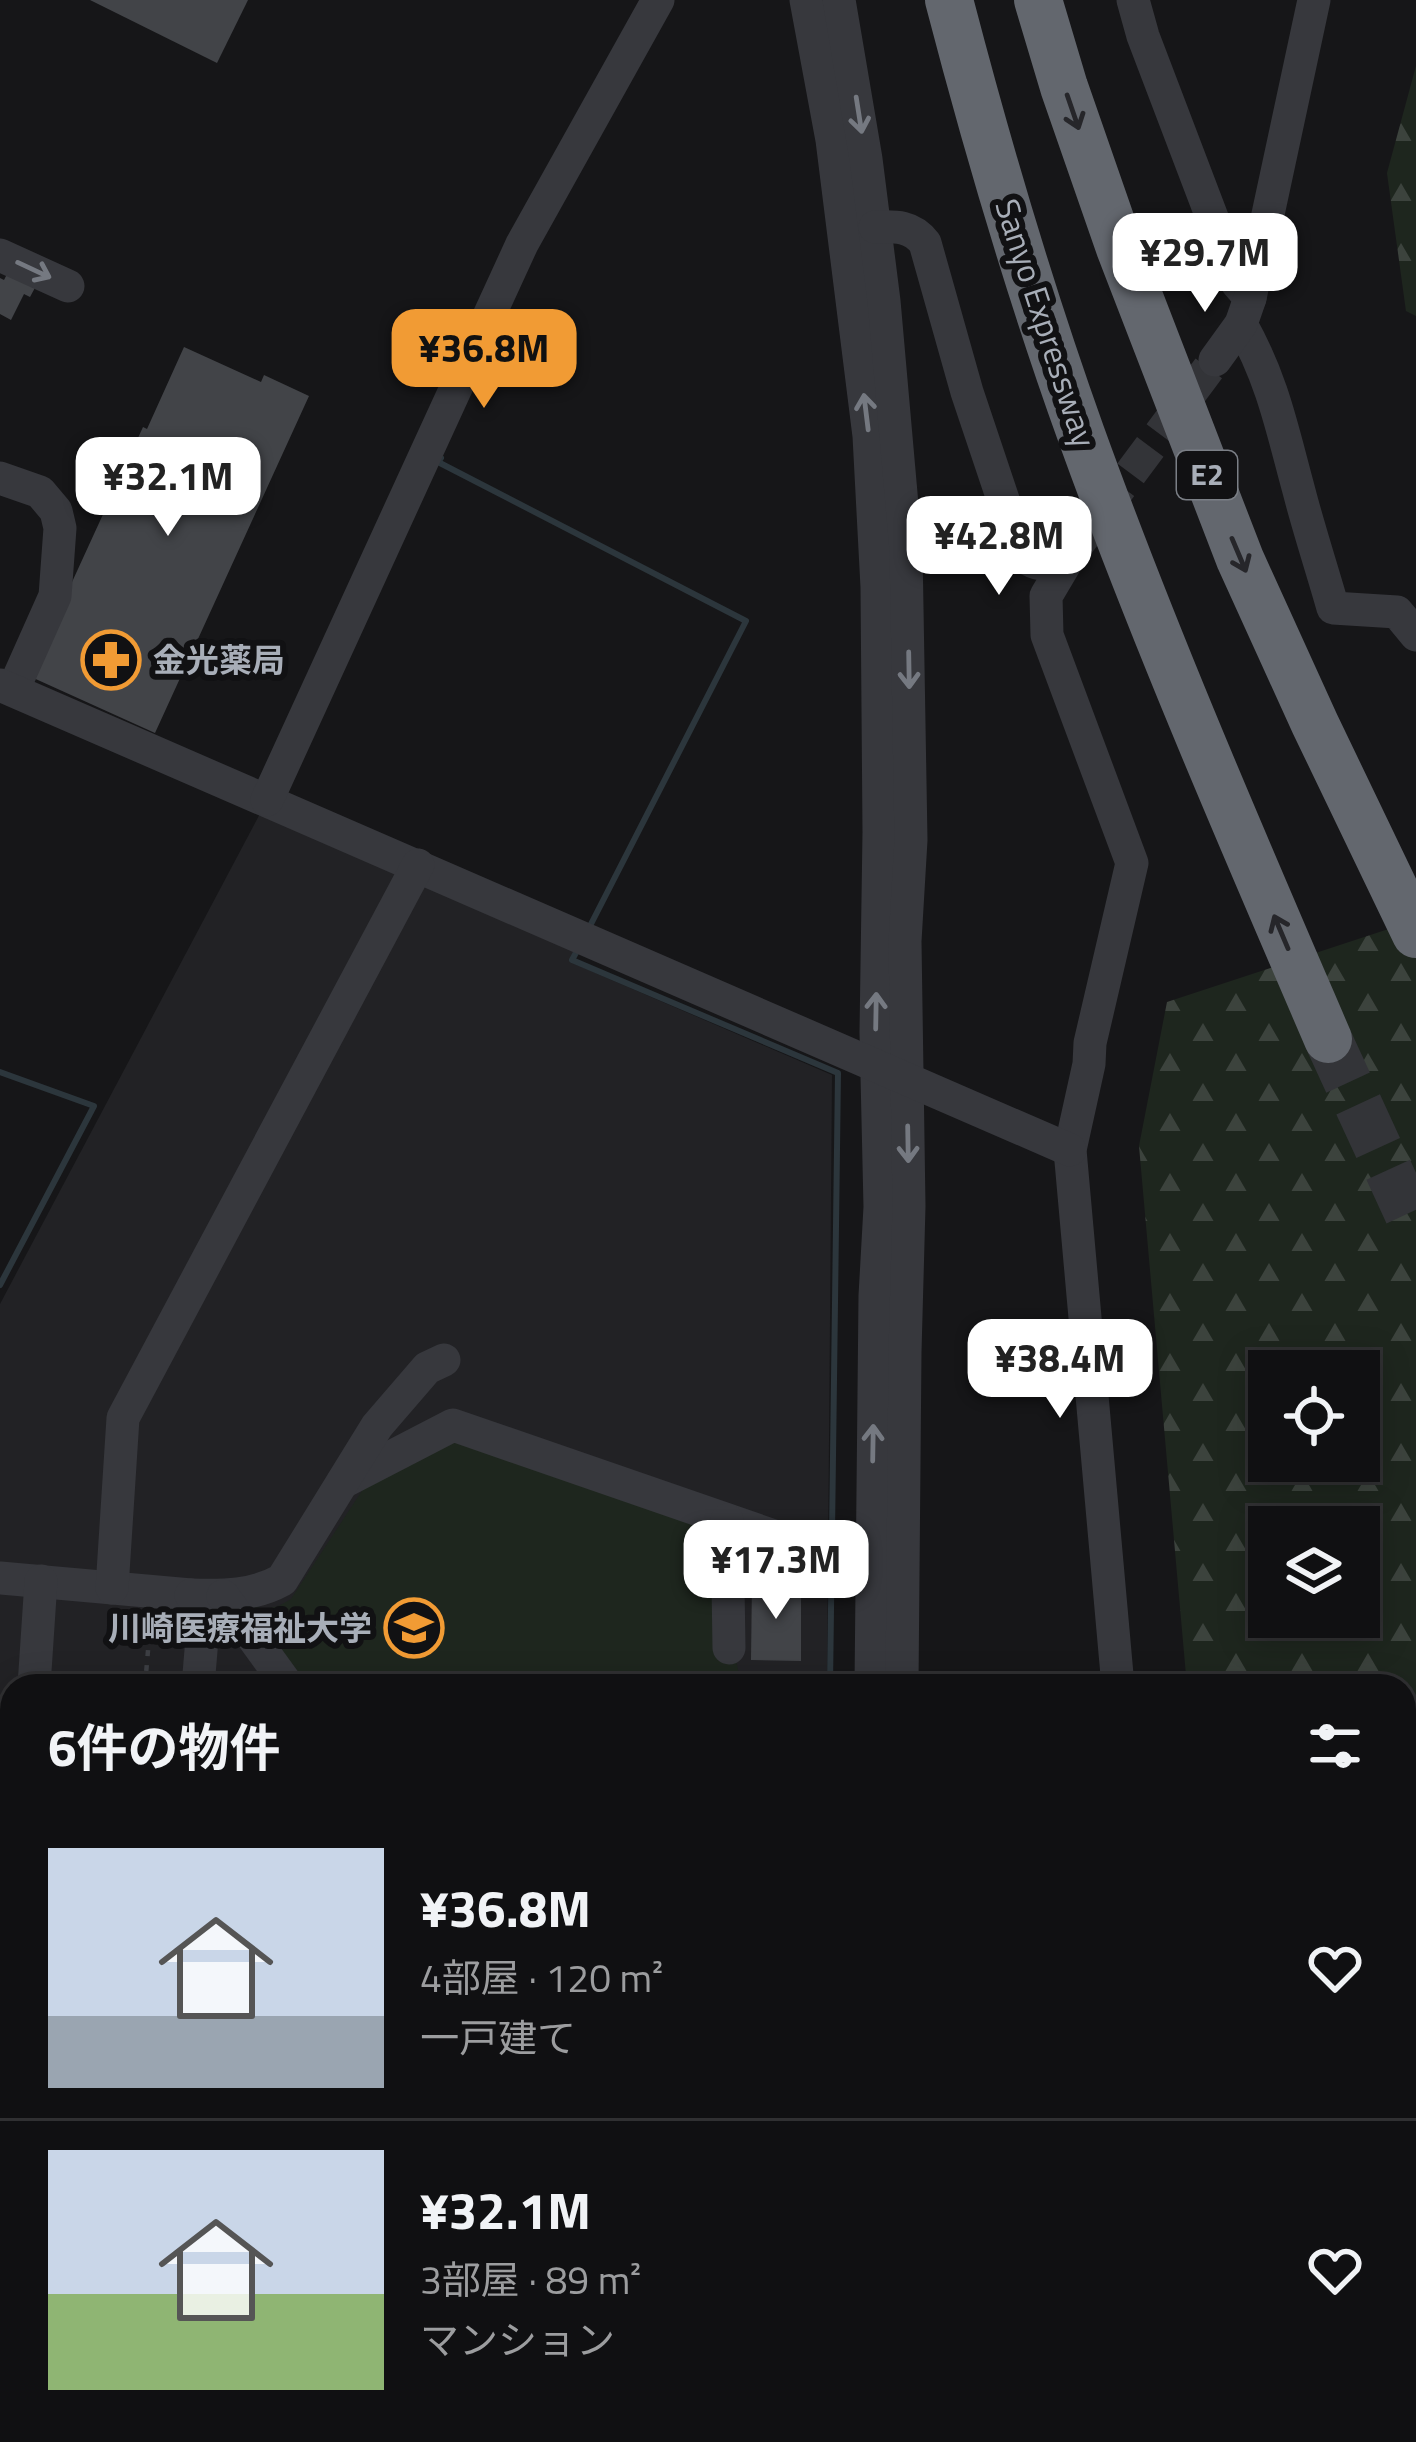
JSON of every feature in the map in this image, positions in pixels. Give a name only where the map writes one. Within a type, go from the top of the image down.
[{"type":"highway","name":"Sanyo Expressway","points":[[949,0],[1032,287],[1082,434],[1202,746],[1328,1039]]},
{"type":"highway","name":"E2","points":[[1038,0],[1120,248],[1240,559],[1416,934]]},
{"type":"street","points":[[268,800],[522,244],[658,0]]},
{"type":"street","points":[[806,0],[832,140],[868,436],[892,1072],[909,1206],[902,1674]]},
{"type":"street","points":[[839,0],[875,226],[906,550],[911,840],[880,1188],[871,1674]]},
{"type":"street","points":[[1133,0],[1237,283],[1284,427],[1333,608],[1397,612],[1416,635]]},
{"type":"street","points":[[1215,360],[1245,311],[1314,0]]},
{"type":"street","points":[[875,226],[917,232],[925,243],[967,392],[1045,619]]},
{"type":"street","points":[[0,255],[68,286]]},
{"type":"street","points":[[0,478],[40,492],[56,512],[60,527],[55,596],[7,688],[1070,1150]]},
{"type":"street","points":[[1021,553],[1028,561],[1043,565],[1068,558],[1046,596],[1047,635],[1132,862],[1070,1150],[1117,1674]]},
{"type":"street","points":[[112,1588],[123,1418],[418,866]]},
{"type":"street","points":[[0,1578],[207,1595],[261,1592],[282,1580],[377,1426],[427,1367],[444,1360]]},
{"type":"street","points":[[343,1481],[453,1425],[800,1545]]},
{"type":"street","points":[[727,1520],[729,1648]]},
{"type":"street","points":[[35,1674],[41,1581]]},
{"type":"street","points":[[199,1674],[207,1595]]},
{"type":"street","points":[[207,1595],[277,1674]]},
{"type":"path","points":[[146,1674],[154,1592]]},
{"type":"shaded area","name":"川崎医療福祉大学","points":[[263,808],[576,945],[570,962],[832,1075],[827,1674],[0,1674],[0,1304]]},
{"type":"green space","points":[[1416,66],[1416,316],[1406,311],[1387,173]]},
{"type":"green space","points":[[1416,920],[1416,1674],[1186,1674],[1139,1146],[1167,1002]]},
{"type":"green space","points":[[452,1440],[706,1527],[714,1542],[739,1674],[292,1674],[249,1605],[271,1608],[291,1599],[369,1480]]},
{"type":"building","points":[[90,0],[248,0],[217,63]]},
{"type":"building","points":[[9,270],[37,284],[30,297],[24,294],[11,320],[0,314],[0,278],[4,280]]},
{"type":"building","points":[[184,347],[261,382],[264,375],[309,396],[155,733],[29,676]]},
{"type":"building","points":[[752,1582],[801,1583],[801,1661],[751,1660]]},
{"type":"waterway","points":[[441,458],[438,462],[746,621],[590,926]]},
{"type":"waterway","points":[[578,949],[572,960],[838,1073],[830,1674]]},
{"type":"waterway","points":[[0,1072],[94,1106],[0,1285]]},
{"type":"tunnel","points":[[1072,552],[1215,360]]},
{"type":"tunnel","points":[[1328,1039],[1416,1230]]},
{"type":"place","name":"金光薬局","points":[[111,660]]},
{"type":"place","name":"川崎医療福祉大学","points":[[414,1628]]}]
